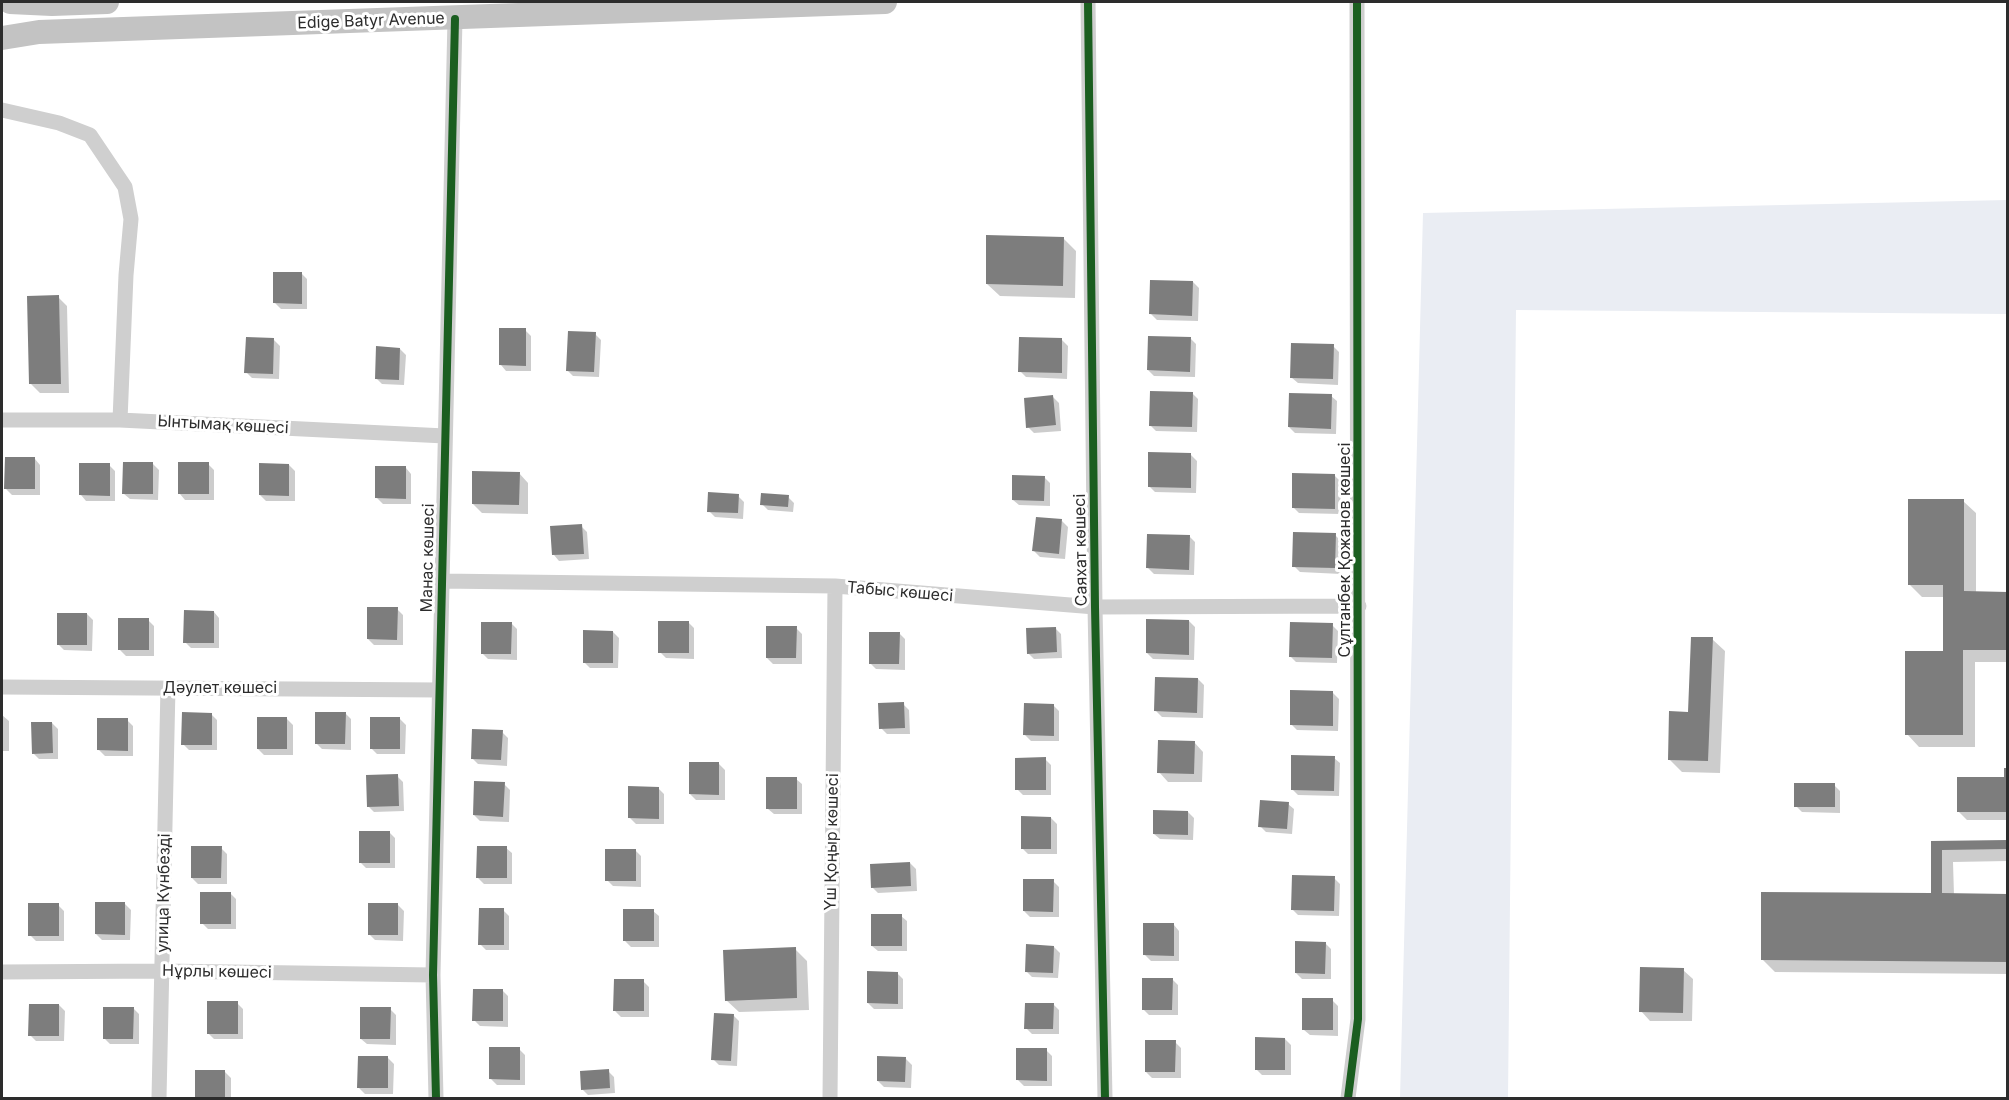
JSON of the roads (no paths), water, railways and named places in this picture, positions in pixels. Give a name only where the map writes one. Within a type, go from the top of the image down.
[{"type":"main road","points":[[10,2],[52,4],[106,2]]},
{"type":"main road","name":"Edige Batyr Avenue","points":[[2,38],[39,32],[885,2]]},
{"type":"street","name":"Саяхат көшесі","points":[[1088,2],[1095,607],[1105,1098]]},
{"type":"street","name":"Сұлтанбек Қожанов көшесі","points":[[1348,1098],[1358,1019],[1357,2]]},
{"type":"street","name":"Манас көшесі","points":[[436,1098],[433,975],[455,19]]},
{"type":"street","points":[[2,110],[59,123],[90,135],[125,187],[131,219],[126,275],[120,420]]},
{"type":"street","name":"Ынтымақ көшесі","points":[[2,420],[120,420],[445,436]]},
{"type":"street","name":"Табыс көшесі","points":[[441,581],[835,586],[1095,607],[1359,606]]},
{"type":"street","name":"Үш Қоңыр көшесі","points":[[830,1098],[835,586]]},
{"type":"street","name":"Дәулет көшесі","points":[[2,687],[439,690]]},
{"type":"street","name":"улица Күнбезді","points":[[159,1098],[168,687]]},
{"type":"street","name":"Нұрлы көшесі","points":[[2,972],[162,970],[433,975]]}]
